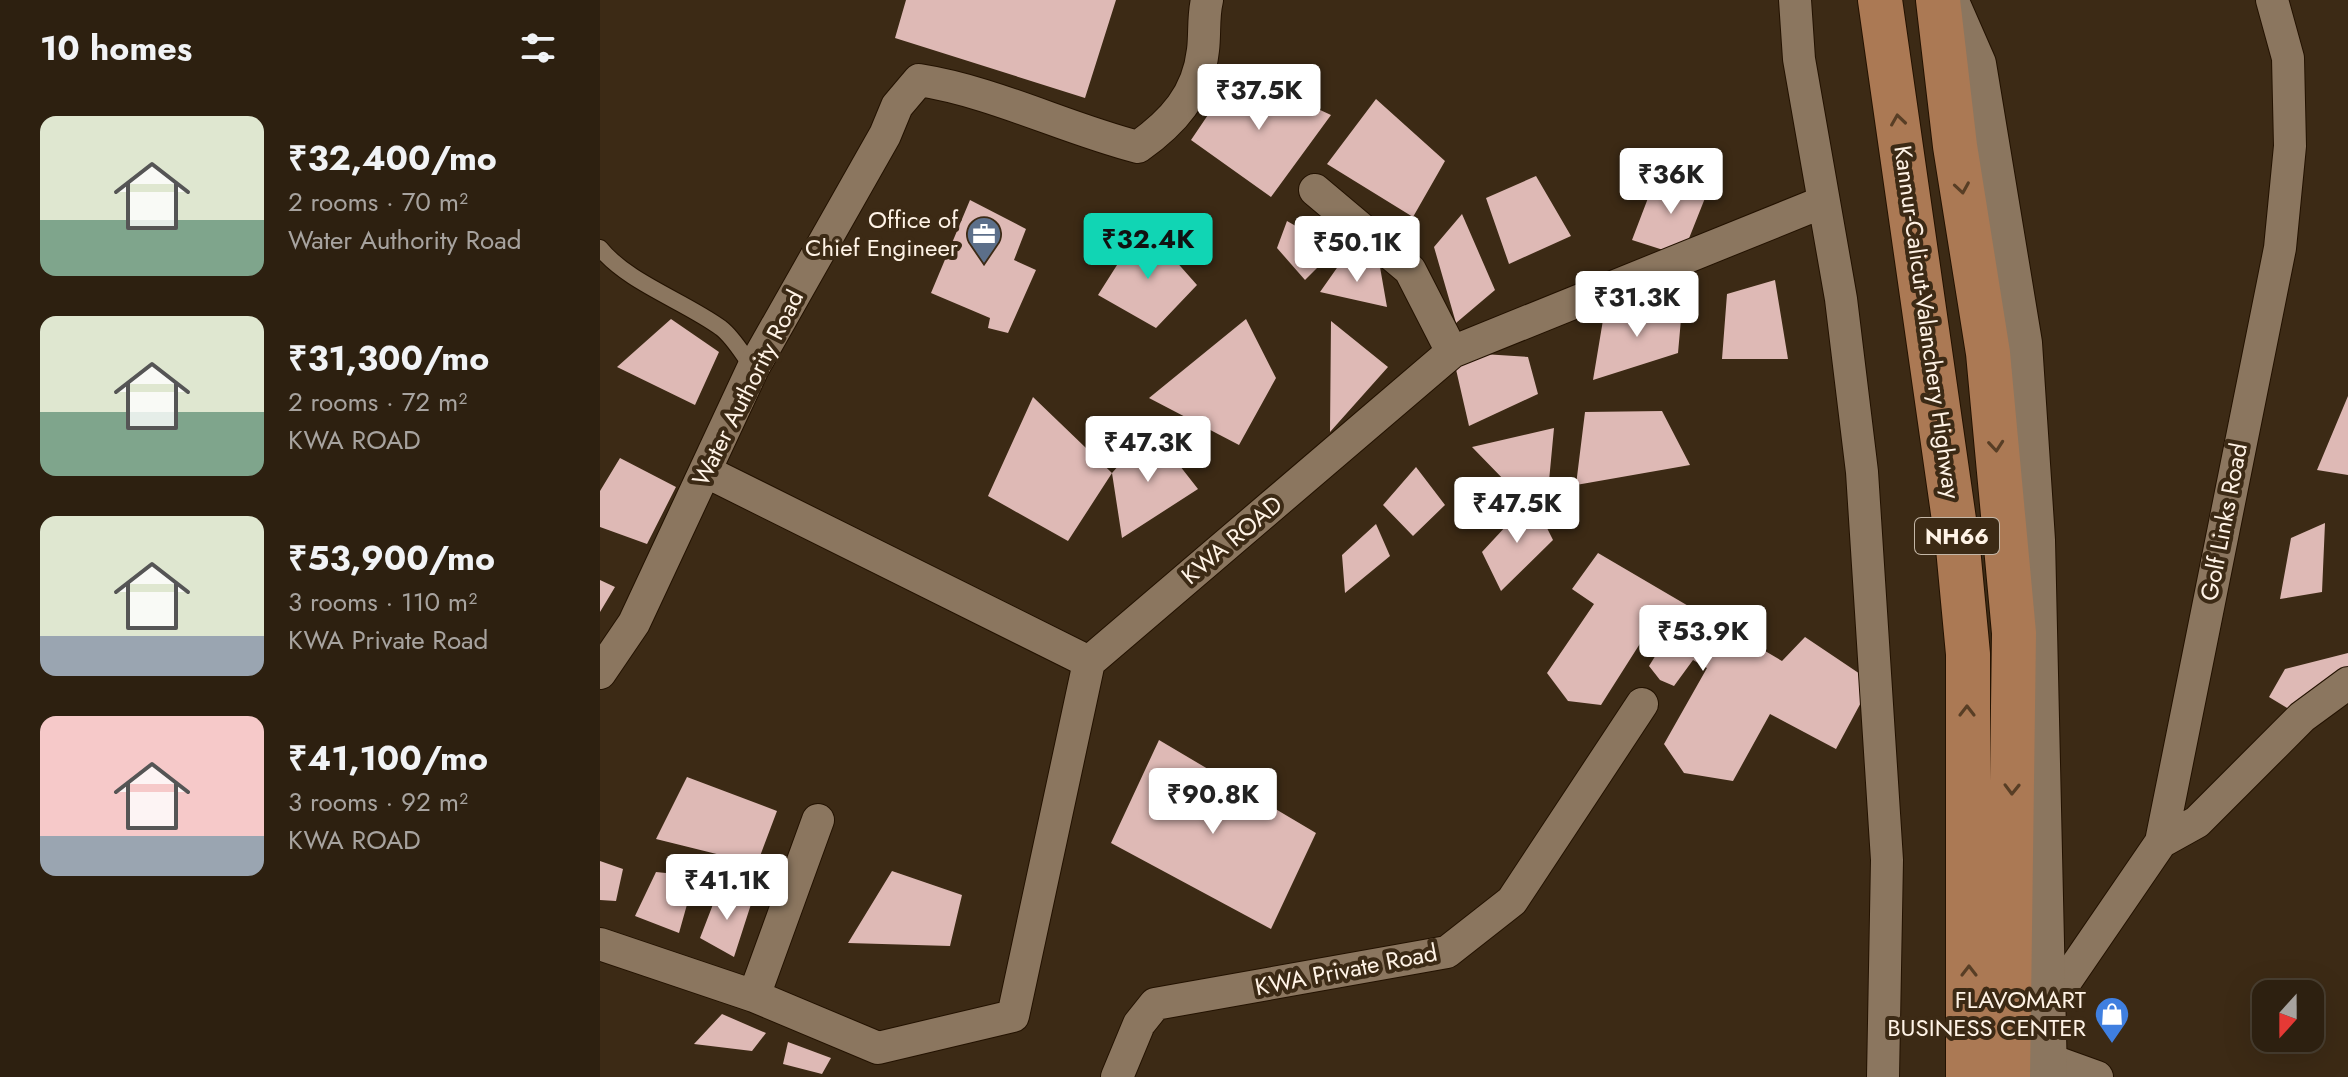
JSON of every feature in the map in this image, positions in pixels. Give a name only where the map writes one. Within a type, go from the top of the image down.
[{"type":"highway","name":"Kannur-Calicut-Valanchery Highway","points":[[1880,0],[1958,548],[1968,654],[1968,1077]]},
{"type":"highway","name":"Kannur-Calicut-Valanchery Highway","points":[[1938,0],[1955,146],[1988,353],[2014,633],[2008,1077]]},
{"type":"street","name":"Water Authority Road","points":[[600,673],[634,623],[753,368],[885,135],[897,106],[919,80],[952,85],[995,98],[1138,147],[1168,126],[1186,100],[1203,54],[1207,0]]},
{"type":"street","points":[[1795,0],[1799,59],[1841,299],[1863,488],[1887,860],[1883,1077]]},
{"type":"street","points":[[1948,0],[1976,64],[2022,343],[2035,540],[2047,1068],[2097,1077]]},
{"type":"street","name":"Golf Links Road","points":[[2046,1010],[2161,842],[2280,248],[2290,146],[2288,58],[2272,0]]},
{"type":"street","points":[[1315,190],[1410,270],[1452,352]]},
{"type":"street","name":"KWA ROAD","points":[[1089,662],[1452,352],[1823,202]]},
{"type":"street","points":[[600,944],[754,996],[878,1048],[1013,1016],[1089,662],[705,471]]},
{"type":"street","points":[[2161,842],[2197,822],[2302,717],[2348,683]]},
{"type":"street","name":"KWA Private Road","points":[[1117,1077],[1139,1024],[1155,1004],[1447,952],[1512,901],[1642,704]]},
{"type":"street","points":[[754,996],[818,820]]},
{"type":"lane","points":[[600,248],[614,266],[672,296],[725,331],[753,368]]},
{"type":"building","points":[[906,0],[1116,0],[1085,98],[895,38]]},
{"type":"building","points":[[1237,72],[1331,115],[1271,197],[1191,140]]},
{"type":"building","points":[[1376,99],[1445,161],[1413,217],[1327,164]]},
{"type":"building","points":[[1536,176],[1571,236],[1509,264],[1486,198]]},
{"type":"building","points":[[1673,176],[1709,188],[1682,256],[1632,240],[1653,185],[1667,193]]},
{"type":"building","name":"Office of Chief Engineer","points":[[970,200],[1026,229],[1014,260],[1036,270],[1008,333],[988,328],[990,318],[931,293]]},
{"type":"building","points":[[1462,214],[1495,290],[1456,323],[1434,247]]},
{"type":"building","points":[[1287,221],[1336,249],[1305,280],[1277,248]]},
{"type":"building","points":[[1143,224],[1197,285],[1156,328],[1098,295]]},
{"type":"building","points":[[1339,265],[1380,267],[1387,307],[1320,292]]},
{"type":"building","points":[[1775,280],[1788,359],[1722,359],[1727,294]]},
{"type":"building","points":[[1682,308],[1678,353],[1593,380],[1604,314]]},
{"type":"building","points":[[671,319],[719,352],[695,405],[617,367]]},
{"type":"building","points":[[1246,319],[1276,378],[1239,445],[1149,398]]},
{"type":"building","points":[[1331,321],[1388,367],[1330,432]]},
{"type":"building","points":[[1452,352],[1528,357],[1538,394],[1469,426]]},
{"type":"building","points":[[2348,396],[2348,475],[2317,470]]},
{"type":"building","points":[[1033,397],[1112,473],[1068,541],[988,496]]},
{"type":"building","points":[[1662,411],[1690,465],[1576,485],[1585,412]]},
{"type":"building","points":[[1554,428],[1549,481],[1507,483],[1472,447]]},
{"type":"building","points":[[1151,429],[1198,489],[1122,538],[1112,473]]},
{"type":"building","points":[[620,458],[676,487],[647,544],[600,527],[600,491]]},
{"type":"building","points":[[1416,467],[1445,505],[1413,536],[1383,505]]},
{"type":"building","points":[[1532,498],[1553,540],[1501,591],[1482,552]]},
{"type":"building","points":[[2325,523],[2322,592],[2280,599],[2291,538]]},
{"type":"building","points":[[1376,524],[1390,556],[1345,593],[1342,555]]},
{"type":"building","points":[[1598,553],[1782,661],[1805,637],[1872,682],[1836,749],[1770,714],[1733,781],[1684,773],[1664,744],[1707,668],[1693,660],[1674,686],[1660,680],[1649,666],[1664,642],[1648,631],[1601,705],[1568,701],[1547,673],[1594,604],[1572,589]]},
{"type":"building","points":[[600,580],[615,587],[600,612]]},
{"type":"building","points":[[2348,653],[2348,683],[2302,717],[2269,697],[2285,669]]},
{"type":"building","points":[[1159,740],[1316,833],[1271,929],[1111,843]]},
{"type":"building","points":[[687,777],[777,811],[757,864],[656,839]]},
{"type":"building","points":[[600,861],[623,869],[616,901],[600,900]]},
{"type":"building","points":[[892,871],[962,895],[950,946],[848,943]]},
{"type":"building","points":[[656,872],[695,876],[679,933],[635,916]]},
{"type":"building","points":[[717,894],[753,898],[734,957],[700,938]]},
{"type":"building","points":[[722,1014],[766,1033],[752,1051],[694,1044]]},
{"type":"building","points":[[788,1042],[831,1058],[822,1074],[783,1064]]},
{"type":"place","name":"Office of Chief Engineer","points":[[984,265]]},
{"type":"place","name":"FLAVOMART BUSINESS CENTER","points":[[2112,1045]]}]
